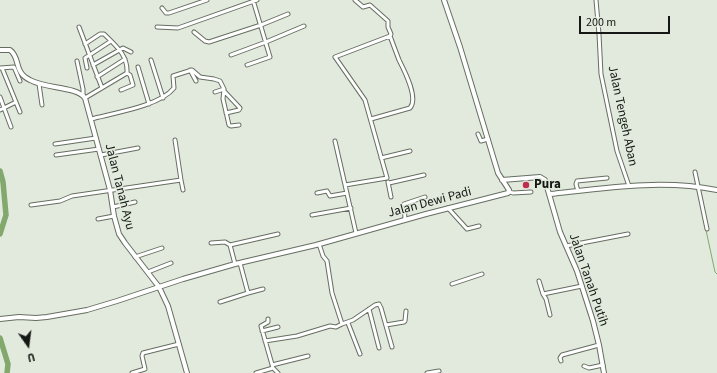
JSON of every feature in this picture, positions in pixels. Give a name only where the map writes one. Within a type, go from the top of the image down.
[{"type":"street","points":[[162,8],[166,13],[169,13],[207,0]]},
{"type":"street","points":[[157,27],[178,28],[258,0]]},
{"type":"street","points":[[355,0],[363,7],[370,5],[388,21],[388,27],[391,34],[390,36],[412,92],[413,105],[410,108],[370,119]]},
{"type":"street","points":[[444,0],[458,40],[498,174],[510,192],[531,192]]},
{"type":"street","name":"Jalan Tengeh Aban","points":[[596,0],[600,74],[617,151],[629,187]]},
{"type":"street","points":[[247,65],[270,57],[253,1]]},
{"type":"street","points":[[194,32],[205,41],[209,42],[288,14]]},
{"type":"street","points":[[231,55],[304,26]]},
{"type":"street","points":[[79,27],[102,88]]},
{"type":"street","points":[[85,44],[104,34],[120,49],[125,59],[127,74],[130,75],[133,85],[121,90]]},
{"type":"street","points":[[390,36],[335,57],[366,100],[370,119],[389,183],[391,197]]},
{"type":"street","points":[[87,68],[85,59],[111,41]]},
{"type":"street","points":[[93,66],[120,49],[124,48],[131,52]]},
{"type":"street","points":[[0,50],[12,51],[22,76],[39,84],[76,91],[84,96]]},
{"type":"street","points":[[97,77],[125,59]]},
{"type":"street","points":[[151,60],[163,98]]},
{"type":"street","points":[[77,61],[84,96]]},
{"type":"street","points":[[20,81],[14,67],[1,68],[20,112]]},
{"type":"street","points":[[138,67],[149,104]]},
{"type":"street","points":[[190,70],[196,81]]},
{"type":"street","points":[[91,119],[149,104],[163,98],[174,88],[173,76],[190,70],[193,70],[200,77],[220,81],[224,90],[240,108],[239,110],[226,113]]},
{"type":"street","points":[[84,96],[127,74]]},
{"type":"street","points":[[39,84],[42,105]]},
{"type":"street","points":[[215,92],[224,90]]},
{"type":"street","points":[[224,90],[223,99],[230,126],[239,125]]},
{"type":"street","name":"Jalan Tanah Ayu","points":[[84,96],[110,190],[114,216],[122,240],[159,287],[168,306],[187,373]]},
{"type":"street","points":[[0,97],[11,127]]},
{"type":"street","points":[[0,110],[16,102]]},
{"type":"street","points":[[478,134],[481,141],[488,139]]},
{"type":"street","points":[[55,144],[96,138]]},
{"type":"street","points":[[175,140],[183,190]]},
{"type":"street","points":[[335,141],[356,232]]},
{"type":"street","points":[[101,155],[138,148]]},
{"type":"street","points":[[56,155],[99,149]]},
{"type":"street","points":[[381,158],[410,152]]},
{"type":"street","points":[[695,172],[696,186],[707,229]]},
{"type":"street","points":[[389,183],[424,176]]},
{"type":"street","name":"Jalan Tanah Putih","points":[[502,180],[524,177],[544,178],[550,194],[560,232],[582,286],[599,345],[604,373]]},
{"type":"street","points":[[345,185],[387,178]]},
{"type":"street","points":[[578,191],[576,184],[577,181],[607,178]]},
{"type":"street","points":[[31,205],[60,201],[72,196],[181,180]]},
{"type":"street","points":[[550,194],[662,184],[696,186],[717,190]]},
{"type":"street","points":[[317,193],[327,191],[330,196],[347,193]]},
{"type":"street","name":"Jalan Dewi Padi","points":[[0,319],[47,317],[83,310],[117,301],[235,264],[318,244],[356,232],[510,192]]},
{"type":"street","points":[[405,220],[404,204],[425,197]]},
{"type":"street","points":[[113,207],[135,202]]},
{"type":"street","points":[[312,215],[351,208]]},
{"type":"street","points":[[448,208],[467,229],[479,226]]},
{"type":"street","points":[[98,219],[114,216]]},
{"type":"street","points":[[211,243],[225,242],[230,245],[278,234]]},
{"type":"street","points":[[566,246],[628,234]]},
{"type":"street","points":[[318,244],[327,261],[332,293],[342,324]]},
{"type":"street","points":[[230,245],[235,264]]},
{"type":"street","points":[[135,257],[162,248]]},
{"type":"street","points":[[148,272],[171,263]]},
{"type":"street","points":[[240,263],[248,293]]},
{"type":"street","points":[[452,284],[482,274]]},
{"type":"street","points":[[539,281],[550,315]]},
{"type":"street","points":[[543,294],[582,286]]},
{"type":"street","points":[[220,302],[248,293],[264,290]]},
{"type":"street","points":[[265,341],[314,332],[328,327],[336,327],[348,323],[375,305],[380,305],[392,347]]},
{"type":"street","points":[[369,309],[379,348]]},
{"type":"street","points":[[386,324],[404,322],[406,311]]},
{"type":"street","points":[[268,319],[268,322],[261,326],[272,367],[278,373]]},
{"type":"street","points":[[348,323],[360,354]]},
{"type":"street","points":[[262,331],[278,327]]},
{"type":"street","points":[[132,373],[145,369],[142,356],[143,353],[179,344]]},
{"type":"street","points":[[561,361],[560,358],[562,355],[599,345]]},
{"type":"street","points":[[256,373],[308,356]]},
{"type":"street","points":[[584,366],[589,368],[603,365]]},
{"type":"street","points":[[427,373],[439,371]]},
{"type":"waterway","points":[[0,171],[3,182],[6,215],[0,234]]},
{"type":"waterway","points":[[694,175],[697,186]]},
{"type":"waterway","points":[[706,230],[715,272],[717,274]]},
{"type":"waterway","points":[[0,338],[8,364],[7,373]]},
{"type":"place","name":"Pura","points":[[526,185]]}]
